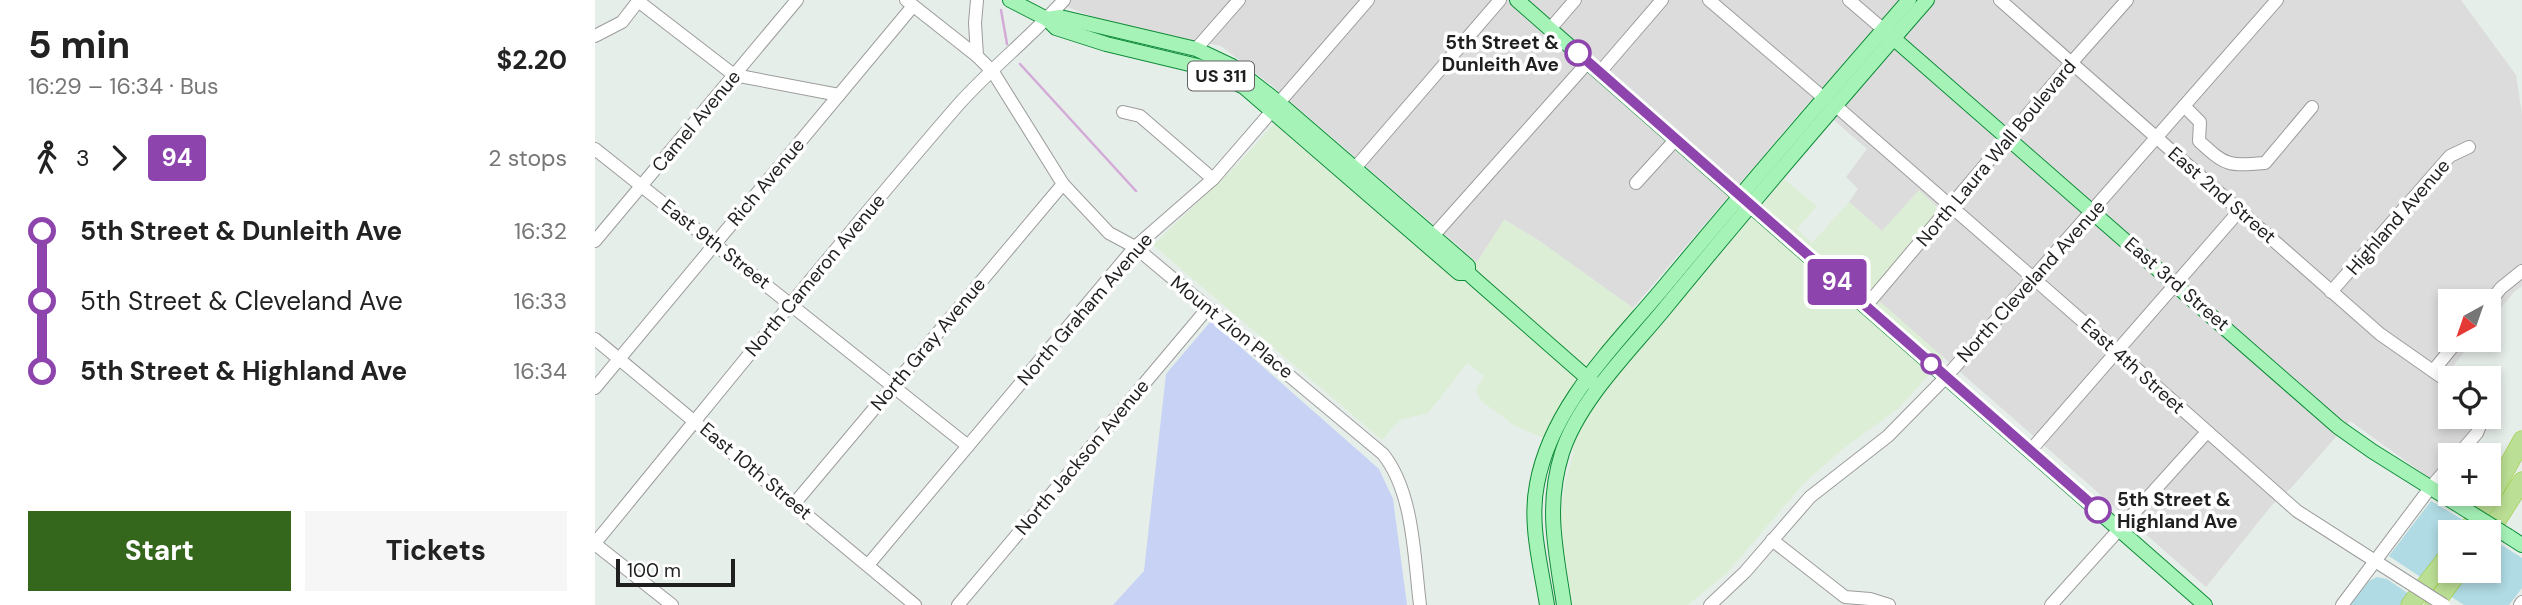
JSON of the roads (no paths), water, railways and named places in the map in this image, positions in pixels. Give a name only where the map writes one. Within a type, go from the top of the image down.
[{"type":"highway","points":[[2474,520],[2522,440]]},
{"type":"highway","points":[[2497,520],[2522,481]]},
{"type":"highway","points":[[2410,605],[2438,569]]},
{"type":"highway","points":[[2434,605],[2451,583]]},
{"type":"main road","name":"US 311","points":[[1010,0],[1047,19],[1056,28],[1206,68],[1244,87],[1275,106],[1355,168],[1468,266],[1468,272]]},
{"type":"main road","points":[[1517,0],[2205,605]]},
{"type":"main road","points":[[1889,34],[1909,0]]},
{"type":"main road","points":[[1547,605],[1534,523],[1537,484],[1548,447],[1568,407],[1587,378],[1746,202],[1889,34],[1927,0]]},
{"type":"main road","name":"US 311","points":[[1047,19],[1060,17],[1196,49],[1232,66],[1459,273],[1468,272],[1599,388]]},
{"type":"main road","name":"East 3rd Street","points":[[1889,34],[2338,427],[2522,545]]},
{"type":"main road","points":[[1131,49],[1137,43],[1183,53],[1196,49]]},
{"type":"main road","points":[[1564,605],[1551,522],[1554,487],[1562,452],[1581,414],[1599,388],[1746,202]]},
{"type":"street","name":"Camel Avenue","points":[[595,241],[797,0]]},
{"type":"street","points":[[977,0],[977,56]]},
{"type":"street","name":"North Cameron Avenue","points":[[595,543],[791,303],[961,102],[1064,0]]},
{"type":"street","points":[[1196,49],[1238,0]]},
{"type":"street","name":"North Graham Avenue","points":[[868,565],[1135,247],[1213,179],[1368,0]]},
{"type":"street","points":[[1355,168],[1500,0]]},
{"type":"street","points":[[1551,29],[1575,0]]},
{"type":"street","points":[[1600,72],[1662,0]]},
{"type":"street","name":"East 4th Street","points":[[1709,0],[2033,278],[2297,511],[2444,605]]},
{"type":"street","name":"East 3rd Street","points":[[1849,0],[1889,34]]},
{"type":"street","name":"East 2nd Street","points":[[2000,0],[2380,334],[2438,375]]},
{"type":"street","name":"North Laura Wall Boulevard","points":[[1866,306],[2071,62],[2127,0]]},
{"type":"street","name":"North Cleveland Avenue","points":[[1710,605],[1727,591],[1810,497],[1888,436],[1946,377],[2277,0]]},
{"type":"street","points":[[595,36],[622,22],[638,1],[734,75],[839,95]]},
{"type":"street","name":"Mount Zion Place","points":[[910,3],[993,72],[1063,184],[1109,233],[1135,247],[1351,426],[1390,463],[1406,503],[1420,605]]},
{"type":"street","name":"Rich Avenue","points":[[595,388],[839,95],[910,3]]},
{"type":"street","points":[[1433,236],[1588,62]]},
{"type":"street","points":[[2183,106],[2200,122],[2199,141],[2222,162],[2237,165],[2265,163],[2312,107]]},
{"type":"street","points":[[1123,112],[1140,116],[1213,179]]},
{"type":"street","points":[[1636,183],[1676,139]]},
{"type":"street","name":"Highland Avenue","points":[[2331,292],[2450,156],[2469,147]]},
{"type":"street","name":"East 9th Street","points":[[595,149],[968,446]]},
{"type":"street","name":"North Gray Avenue","points":[[794,503],[1063,184]]},
{"type":"street","points":[[2030,451],[2240,210]]},
{"type":"street","points":[[2500,289],[2522,271]]},
{"type":"street","name":"North Jackson Avenue","points":[[958,605],[1207,309]]},
{"type":"street","name":"East 10th Street","points":[[595,338],[915,605]]},
{"type":"street","points":[[2433,371],[2448,352]]},
{"type":"street","points":[[2468,443],[2479,429]]},
{"type":"street","points":[[2052,605],[2207,432]]},
{"type":"street","points":[[2342,605],[2438,479]]},
{"type":"street","points":[[1772,540],[1845,597],[1870,598],[1889,605]]},
{"type":"street","points":[[595,543],[672,605]]},
{"type":"waterway","points":[[1001,10],[1007,44]]},
{"type":"waterway","points":[[1020,64],[1136,191]]},
{"type":"place","name":"5th Street & Dunleith Ave","points":[[1578,53]]},
{"type":"place","name":"5th Street & Highland Ave","points":[[2098,510]]}]
